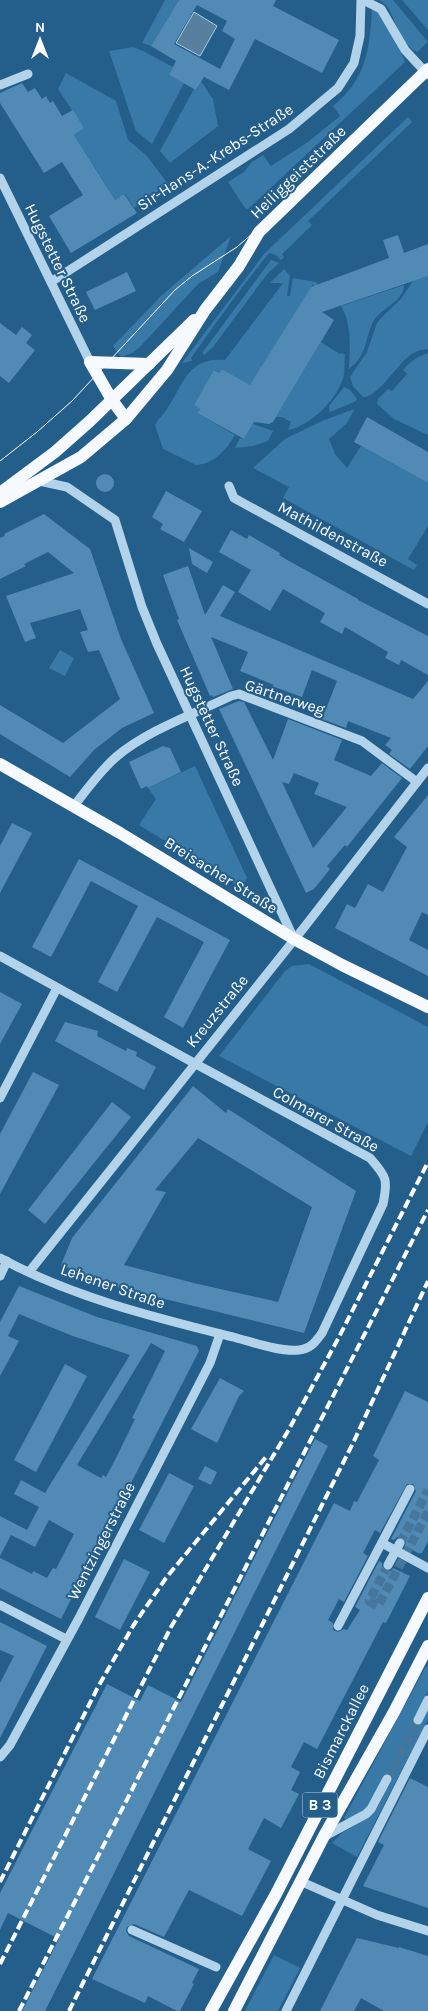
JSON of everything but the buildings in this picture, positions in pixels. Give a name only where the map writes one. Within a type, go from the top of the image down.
[{"type":"main road","name":"Heiliggeiststraße","points":[[0,502],[81,457],[126,419],[167,370],[205,310],[239,266],[259,232],[427,72]]},
{"type":"main road","name":"Heiliggeiststraße","points":[[0,493],[56,452],[205,310]]},
{"type":"main road","points":[[90,362],[149,364]]},
{"type":"main road","points":[[90,362],[112,400],[126,419]]},
{"type":"main road","name":"Breisacher Straße","points":[[0,764],[74,806],[294,939],[428,1007]]},
{"type":"main road","name":"Bismarckallee","points":[[211,2011],[276,1894],[428,1598]]},
{"type":"main road","name":"B 3","points":[[234,2011],[324,1836],[394,1712],[428,1646]]},
{"type":"street","points":[[362,0],[381,9],[404,50],[427,72]]},
{"type":"street","name":"Sir-Hans-A.-Krebs-Straße","points":[[51,282],[289,129],[333,93],[354,63],[360,36],[362,0]]},
{"type":"street","points":[[0,85],[28,74]]},
{"type":"street","name":"Hugstetter Straße","points":[[1,180],[90,362]]},
{"type":"street","name":"Hugstetter Straße","points":[[39,481],[67,486],[114,520],[142,607],[157,644],[294,939]]},
{"type":"street","name":"Mathildenstraße","points":[[229,486],[234,498],[428,604]]},
{"type":"street","name":"Gärtnerweg","points":[[74,806],[101,772],[117,756],[143,739],[190,715],[231,696],[240,694],[362,741],[417,782]]},
{"type":"street","name":"Kreuzstraße","points":[[29,1272],[428,768]]},
{"type":"street","name":"Colmarer Straße","points":[[0,956],[194,1064],[370,1158],[382,1171],[387,1184],[383,1204],[326,1325],[311,1347],[291,1351],[220,1334]]},
{"type":"street","points":[[0,1098],[57,988]]},
{"type":"street","points":[[0,1276],[3,1260]]},
{"type":"street","name":"Lehener Straße","points":[[3,1260],[126,1310],[220,1334]]},
{"type":"street","name":"Wentzingerstraße","points":[[0,1757],[10,1745],[79,1618],[210,1362],[220,1334]]},
{"type":"street","points":[[338,1626],[410,1489]]},
{"type":"street","points":[[382,1543],[398,1547],[428,1568]]},
{"type":"street","points":[[388,1565],[398,1547]]},
{"type":"street","points":[[0,1605],[66,1639]]},
{"type":"street","points":[[418,1720],[428,1700]]},
{"type":"street","points":[[286,2011],[428,1729]]},
{"type":"street","points":[[324,1836],[366,1814],[371,1809],[387,1779]]},
{"type":"street","points":[[302,1882],[341,1900],[428,1931]]},
{"type":"street","points":[[132,1930],[216,1967]]},
{"type":"shaded area","points":[[165,0],[179,0],[151,46],[142,43]]},
{"type":"shaded area","points":[[379,0],[393,0],[428,42],[417,52],[409,47],[403,40],[389,10]]},
{"type":"shaded area","points":[[402,0],[428,0],[428,30]]},
{"type":"shaded area","points":[[372,7],[383,18],[405,62],[248,209],[245,208],[228,182],[244,172],[252,162],[263,155],[271,166],[308,142],[340,116],[333,106],[353,85],[360,73],[368,49]]},
{"type":"shaded area","points":[[194,12],[217,26],[200,56],[176,43]]},
{"type":"shaded area","points":[[133,47],[173,67],[169,75],[184,83],[152,144],[136,131],[109,51]]},
{"type":"shaded area","points":[[66,73],[116,101],[128,140],[147,156],[168,184],[134,208],[125,194],[113,201],[109,190],[74,135],[84,128],[58,89]]},
{"type":"shaded area","points":[[201,81],[213,99],[218,126],[170,163],[160,151],[194,89],[197,90]]},
{"type":"shaded area","points":[[408,117],[412,122],[308,221],[312,225],[282,254],[284,257],[281,260],[276,255],[269,253],[191,358],[192,361],[182,363],[264,254]]},
{"type":"shaded area","points":[[231,236],[218,272],[198,284],[140,347],[132,353],[121,357],[113,346],[161,296]]},
{"type":"shaded area","points":[[271,260],[279,263],[268,273],[213,347],[204,355],[202,353]]},
{"type":"shaded area","points":[[284,269],[290,276],[287,296],[290,296],[293,278],[316,282],[319,286],[318,292],[313,284],[258,373],[260,391],[222,369],[219,373],[215,370],[194,405],[200,409],[197,413],[235,435],[231,441],[214,459],[196,465],[163,449],[155,425],[188,374],[195,367],[203,363],[213,360],[225,360],[283,283],[270,283]]},
{"type":"shaded area","points":[[428,276],[428,349],[411,354],[381,387],[369,396],[363,397],[353,386],[350,377],[367,352],[377,323],[401,299],[413,281]]},
{"type":"shaded area","points":[[404,285],[403,291],[397,300],[374,320],[360,358],[349,369],[349,328],[341,306]]},
{"type":"shaded area","points":[[321,342],[338,353],[345,354],[341,383],[331,401],[315,417],[306,423],[288,430],[291,422],[282,417],[276,417]]},
{"type":"shaded area","points":[[428,353],[428,435],[394,419],[377,404],[378,399],[388,389],[392,391],[407,374],[403,370],[409,364]]},
{"type":"shaded area","points":[[344,387],[350,390],[357,399],[356,401],[330,412],[329,406]]},
{"type":"shaded area","points":[[355,409],[346,424],[329,439],[335,454],[347,468],[361,446],[428,483],[428,526],[408,559],[417,565],[414,570],[283,498],[289,487],[253,468],[285,439],[324,420]]},
{"type":"shaded area","points":[[253,424],[273,431],[268,441],[253,446],[235,448],[240,438],[244,439]]},
{"type":"shaded area","points":[[60,650],[74,658],[65,676],[49,668]]},
{"type":"shaded area","points":[[195,766],[247,878],[241,888],[139,825],[156,799],[148,788]]},
{"type":"shaded area","points":[[309,964],[428,1027],[428,1122],[411,1156],[219,1056],[285,971],[292,966]]},
{"type":"shaded area","points":[[426,1666],[428,1667],[428,1691],[415,1718],[428,1708],[428,1719],[357,1857],[332,1843],[342,1833],[369,1817],[377,1808],[391,1781],[364,1811],[347,1820],[344,1818]]},
{"type":"shaded area","points":[[274,1955],[300,1968],[278,2011],[245,2011]]},
{"type":"tunnel","points":[[400,1543],[428,1490]]},
{"type":"tunnel","points":[[388,1565],[369,1601],[378,1606],[428,1512]]},
{"type":"tunnel","points":[[387,1779],[418,1720]]},
{"type":"tram line","points":[[0,461],[72,401],[175,290],[192,276],[237,247],[261,226],[397,98],[428,65]]},
{"type":"railway","points":[[0,1964],[171,1627],[288,1431],[339,1337],[428,1162]]},
{"type":"railway","points":[[19,2011],[428,1210]]},
{"type":"railway","points":[[69,2011],[354,1441],[428,1281]]},
{"type":"railway","points":[[0,1882],[98,1687],[133,1626],[166,1578],[266,1457]]}]
